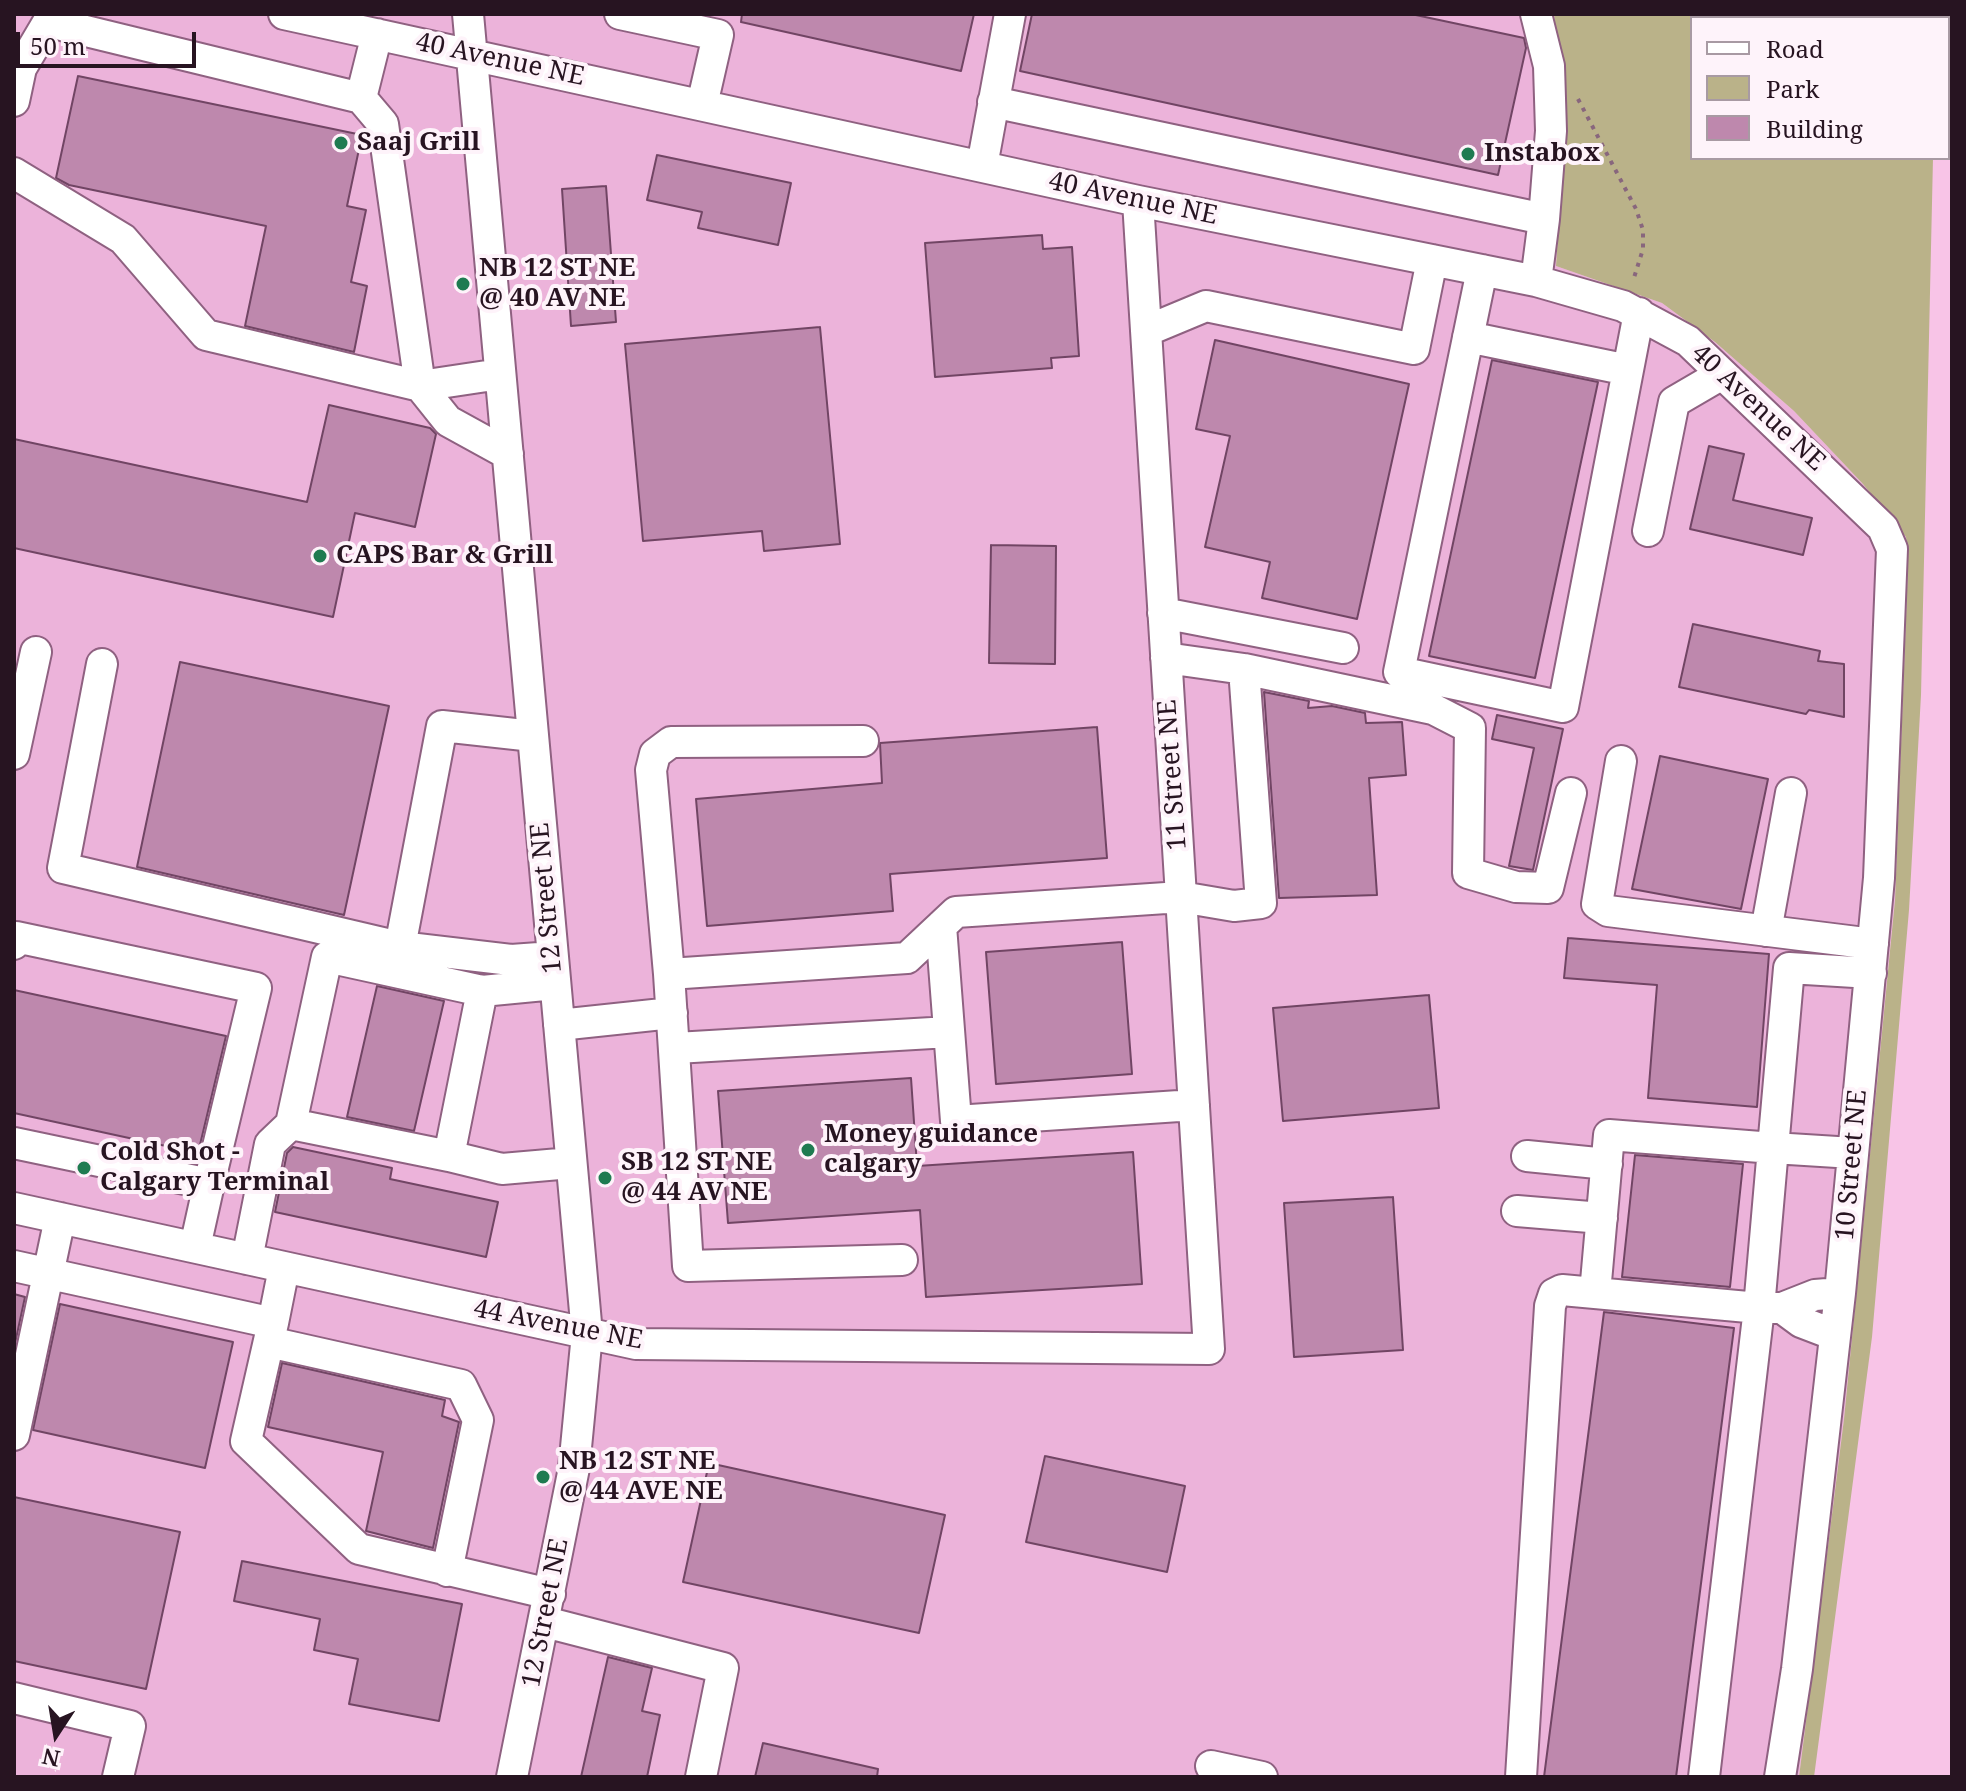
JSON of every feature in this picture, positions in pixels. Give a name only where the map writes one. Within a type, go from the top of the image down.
[{"type":"street","name":"40 Avenue NE","points":[[284,14],[1138,201],[1536,281],[1631,310],[1688,341],[1883,528],[1892,549]]},
{"type":"street","name":"12 Street NE","points":[[468,14],[587,1334],[574,1468],[512,1777]]},
{"type":"street","points":[[620,14],[718,35],[702,105]]},
{"type":"street","points":[[982,166],[1010,14]]},
{"type":"street","points":[[1536,14],[1549,66],[1551,131],[1536,281]]},
{"type":"street","points":[[14,101],[21,68],[51,18],[361,98],[383,124],[420,386],[448,421],[508,454]]},
{"type":"street","points":[[361,98],[377,34]]},
{"type":"street","points":[[993,102],[1544,219]]},
{"type":"street","points":[[14,173],[123,239],[206,335],[420,386],[500,374]]},
{"type":"street","name":"11 Street NE","points":[[1138,201],[1209,1349]]},
{"type":"street","points":[[1146,331],[1206,306],[1414,349],[1432,260]]},
{"type":"street","points":[[1482,270],[1399,672],[1563,707],[1628,370],[1631,310]]},
{"type":"street","points":[[1468,337],[1628,370]]},
{"type":"street","points":[[1648,531],[1674,402],[1722,374]]},
{"type":"street","name":"10 Street NE","points":[[1780,1777],[1797,1669],[1840,1293],[1872,958],[1879,878],[1892,549]]},
{"type":"street","points":[[1163,613],[1343,648]]},
{"type":"street","points":[[14,754],[36,652]]},
{"type":"street","points":[[1166,658],[1244,669],[1433,709],[1470,728],[1468,873],[1516,887],[1548,888],[1571,793]]},
{"type":"street","points":[[102,664],[63,868],[400,947],[511,960],[554,971]]},
{"type":"street","points":[[669,974],[907,958],[956,912],[1181,897],[1234,906],[1261,903],[1244,669]]},
{"type":"street","points":[[400,947],[442,726],[533,736]]},
{"type":"street","points":[[863,741],[671,742],[655,754],[651,770],[676,1048],[688,1266],[902,1260]]},
{"type":"street","points":[[1621,761],[1597,904],[1608,911],[1766,931],[1872,958]]},
{"type":"street","points":[[1766,931],[1791,793]]},
{"type":"street","points":[[941,926],[956,1121],[1194,1105]]},
{"type":"street","points":[[14,944],[16,937],[256,988],[195,1247]]},
{"type":"street","points":[[247,1259],[270,1144],[291,1124],[327,957],[482,991],[554,971]]},
{"type":"street","points":[[1704,1777],[1771,1308],[1773,1148],[1789,968],[1872,958]]},
{"type":"street","points":[[449,1156],[482,991]]},
{"type":"street","points":[[559,1025],[672,1013]]},
{"type":"street","points":[[676,1048],[949,1032]]},
{"type":"street","points":[[291,1124],[502,1169],[571,1163]]},
{"type":"street","points":[[1595,1293],[1609,1135],[1853,1153]]},
{"type":"street","points":[[14,1143],[209,1184]]},
{"type":"street","points":[[1527,1156],[1607,1164]]},
{"type":"street","name":"44 Avenue NE","points":[[14,1208],[636,1344],[1209,1349]]},
{"type":"street","points":[[1517,1211],[1602,1218]]},
{"type":"street","points":[[14,1435],[60,1218]]},
{"type":"street","points":[[14,1266],[461,1385],[478,1420],[447,1571]]},
{"type":"street","points":[[284,1268],[246,1441],[359,1549],[447,1571],[723,1668],[701,1777]]},
{"type":"street","points":[[1521,1777],[1550,1306],[1554,1294],[1562,1290],[1771,1308],[1835,1335]]},
{"type":"street","points":[[1771,1308],[1815,1295],[1840,1293]]},
{"type":"street","points":[[14,1698],[130,1726],[118,1777]]},
{"type":"street","points":[[1211,1766],[1262,1777]]},
{"type":"path","points":[[1576,96],[1636,209],[1643,230],[1643,249],[1631,310]]},
{"type":"shaded area","points":[[14,14],[1554,14],[1565,128],[1556,266],[1662,303],[1715,342],[1794,411],[1863,484],[1906,537],[1908,565],[1895,900],[1844,1419],[1799,1777],[14,1777]]},
{"type":"green space","points":[[1554,14],[1937,14],[1690,16],[1690,160],[1933,160],[1921,695],[1909,910],[1872,1337],[1814,1777],[1799,1777],[1844,1419],[1895,900],[1908,565],[1906,537],[1863,484],[1794,411],[1715,342],[1662,303],[1556,266],[1565,128]]},
{"type":"building","points":[[742,14],[974,14],[961,71],[741,22]]},
{"type":"building","points":[[1032,14],[1411,14],[1524,38],[1526,48],[1498,175],[1020,71]]},
{"type":"building","points":[[78,76],[362,135],[347,206],[366,210],[351,282],[367,286],[354,352],[245,326],[266,226],[69,185],[56,178]]},
{"type":"building","points":[[657,155],[791,183],[778,245],[698,228],[702,212],[647,200]]},
{"type":"building","points":[[606,186],[616,322],[571,326],[562,189]]},
{"type":"building","points":[[1042,235],[1043,249],[1072,247],[1079,356],[1051,358],[1052,368],[935,377],[925,243]]},
{"type":"building","points":[[820,327],[840,544],[764,551],[762,531],[643,541],[625,344]]},
{"type":"building","points":[[1215,340],[1409,384],[1357,619],[1262,598],[1270,562],[1205,547],[1230,436],[1196,429]]},
{"type":"building","points":[[1492,360],[1598,382],[1535,678],[1429,656]]},
{"type":"building","points":[[329,405],[430,428],[436,434],[415,527],[355,513],[333,617],[14,548],[14,439],[307,502]]},
{"type":"building","points":[[1709,446],[1744,454],[1733,500],[1812,518],[1803,555],[1690,529]]},
{"type":"building","points":[[991,545],[1056,546],[1055,664],[989,663]]},
{"type":"building","points":[[1693,624],[1820,651],[1818,661],[1844,664],[1844,717],[1809,710],[1806,714],[1679,687]]},
{"type":"building","points":[[180,662],[389,706],[344,915],[137,867]]},
{"type":"building","points":[[1264,692],[1309,701],[1308,708],[1332,706],[1365,713],[1366,723],[1402,722],[1406,775],[1369,778],[1377,895],[1279,898]]},
{"type":"building","points":[[1497,715],[1563,729],[1533,870],[1509,866],[1534,748],[1492,739]]},
{"type":"building","points":[[1097,727],[1107,858],[890,874],[893,911],[707,926],[696,799],[882,783],[880,743]]},
{"type":"building","points":[[1660,756],[1768,779],[1741,909],[1632,889]]},
{"type":"building","points":[[1568,938],[1769,954],[1757,1107],[1648,1098],[1657,985],[1564,978]]},
{"type":"building","points":[[1122,942],[1132,1074],[996,1084],[986,952]]},
{"type":"building","points":[[377,986],[444,1001],[414,1131],[347,1117]]},
{"type":"building","points":[[14,990],[226,1036],[198,1153],[14,1113]]},
{"type":"building","points":[[1429,995],[1439,1108],[1283,1121],[1273,1008]]},
{"type":"building","points":[[911,1078],[917,1166],[1133,1152],[1142,1284],[926,1297],[920,1210],[728,1223],[718,1091]]},
{"type":"building","points":[[293,1147],[392,1168],[390,1179],[498,1202],[486,1257],[275,1212],[287,1153]]},
{"type":"building","points":[[1635,1155],[1743,1164],[1730,1287],[1622,1277]]},
{"type":"building","points":[[1393,1197],[1403,1350],[1294,1357],[1284,1203]]},
{"type":"building","points":[[14,1294],[25,1297],[14,1348]]},
{"type":"building","points":[[60,1304],[233,1342],[205,1468],[33,1430]]},
{"type":"building","points":[[1604,1312],[1734,1328],[1676,1777],[1544,1777]]},
{"type":"building","points":[[282,1363],[445,1400],[442,1416],[459,1422],[433,1548],[366,1531],[383,1452],[268,1427]]},
{"type":"building","points":[[1045,1456],[1185,1486],[1167,1572],[1026,1542]]},
{"type":"building","points":[[709,1463],[945,1515],[919,1633],[683,1582]]},
{"type":"building","points":[[14,1497],[180,1532],[146,1689],[14,1661]]},
{"type":"building","points":[[242,1561],[462,1604],[439,1721],[349,1704],[358,1659],[314,1650],[320,1619],[234,1601]]},
{"type":"building","points":[[608,1657],[652,1668],[642,1711],[660,1715],[647,1777],[581,1777]]},
{"type":"building","points":[[763,1743],[878,1769],[877,1777],[755,1777]]},
{"type":"place","name":"Saaj Grill","points":[[341,143]]},
{"type":"place","name":"Instabox","points":[[1468,154]]},
{"type":"place","name":"NB 12 ST NE @ 40 AV NE","points":[[463,284]]},
{"type":"place","name":"CAPS Bar & Grill","points":[[320,556]]},
{"type":"place","name":"Money guidance calgary","points":[[808,1150]]},
{"type":"place","name":"Cold Shot - Calgary Terminal","points":[[84,1168]]},
{"type":"place","name":"SB 12 ST NE @ 44 AV NE","points":[[605,1178]]},
{"type":"place","name":"NB 12 ST NE @ 44 AVE NE","points":[[543,1477]]}]
